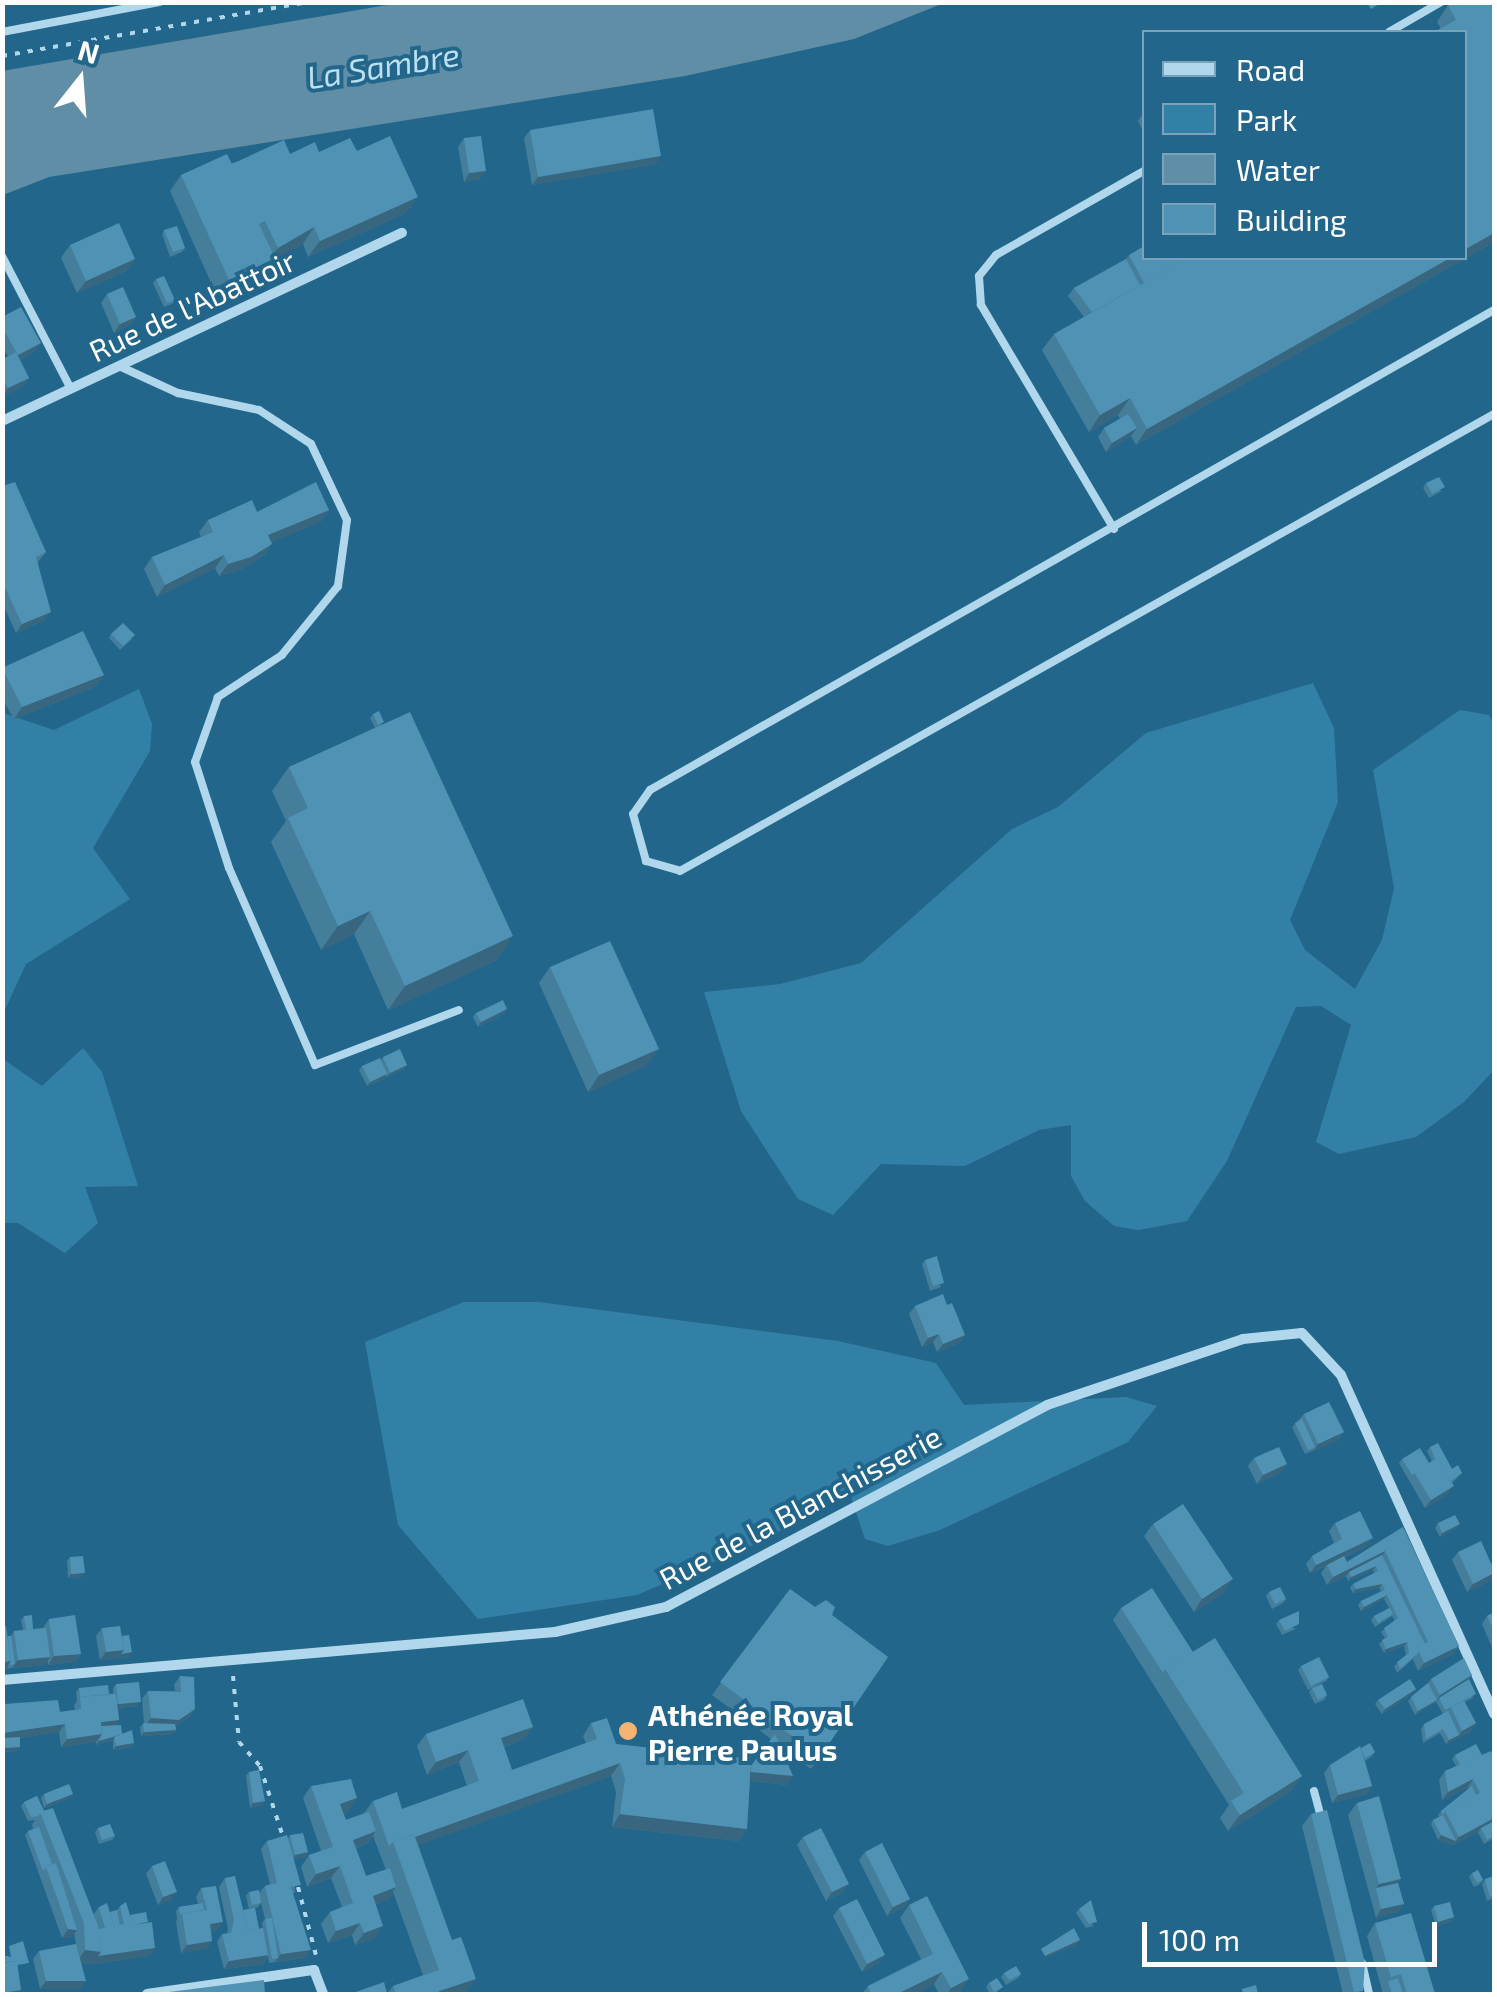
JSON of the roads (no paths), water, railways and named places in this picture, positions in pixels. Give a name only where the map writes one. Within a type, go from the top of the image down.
[{"type":"street","name":"Rue de l'Abattoir","points":[[2,421],[402,233]]},
{"type":"street","name":"Rue de la Blanchisserie","points":[[2,1680],[555,1632],[666,1608],[1047,1405],[1243,1339],[1302,1333],[1341,1376],[1494,1714]]},
{"type":"street","points":[[147,1994],[314,1970],[323,1994]]},
{"type":"lane","points":[[2,32],[159,2]]},
{"type":"lane","points":[[1392,30],[1442,2]]},
{"type":"lane","points":[[1114,529],[982,305],[979,276],[996,255],[1142,172]]},
{"type":"lane","points":[[2,256],[71,389]]},
{"type":"lane","points":[[1494,310],[650,790],[633,814],[646,862],[680,871],[1494,414]]},
{"type":"lane","points":[[119,366],[178,394],[260,410],[311,444],[346,520],[338,586],[282,655],[218,697],[195,762],[229,868],[315,1064],[459,1010]]},
{"type":"lane","points":[[1314,1790],[1324,1827]]},
{"type":"lane","points":[[1360,1955],[1370,1994]]},
{"type":"water","name":"La Sambre","points":[[399,3],[944,3],[854,39],[685,76],[49,177],[3,195],[2,71]]},
{"type":"place","name":"Athénée Royal Pierre Paulus","points":[[628,1731]]}]
